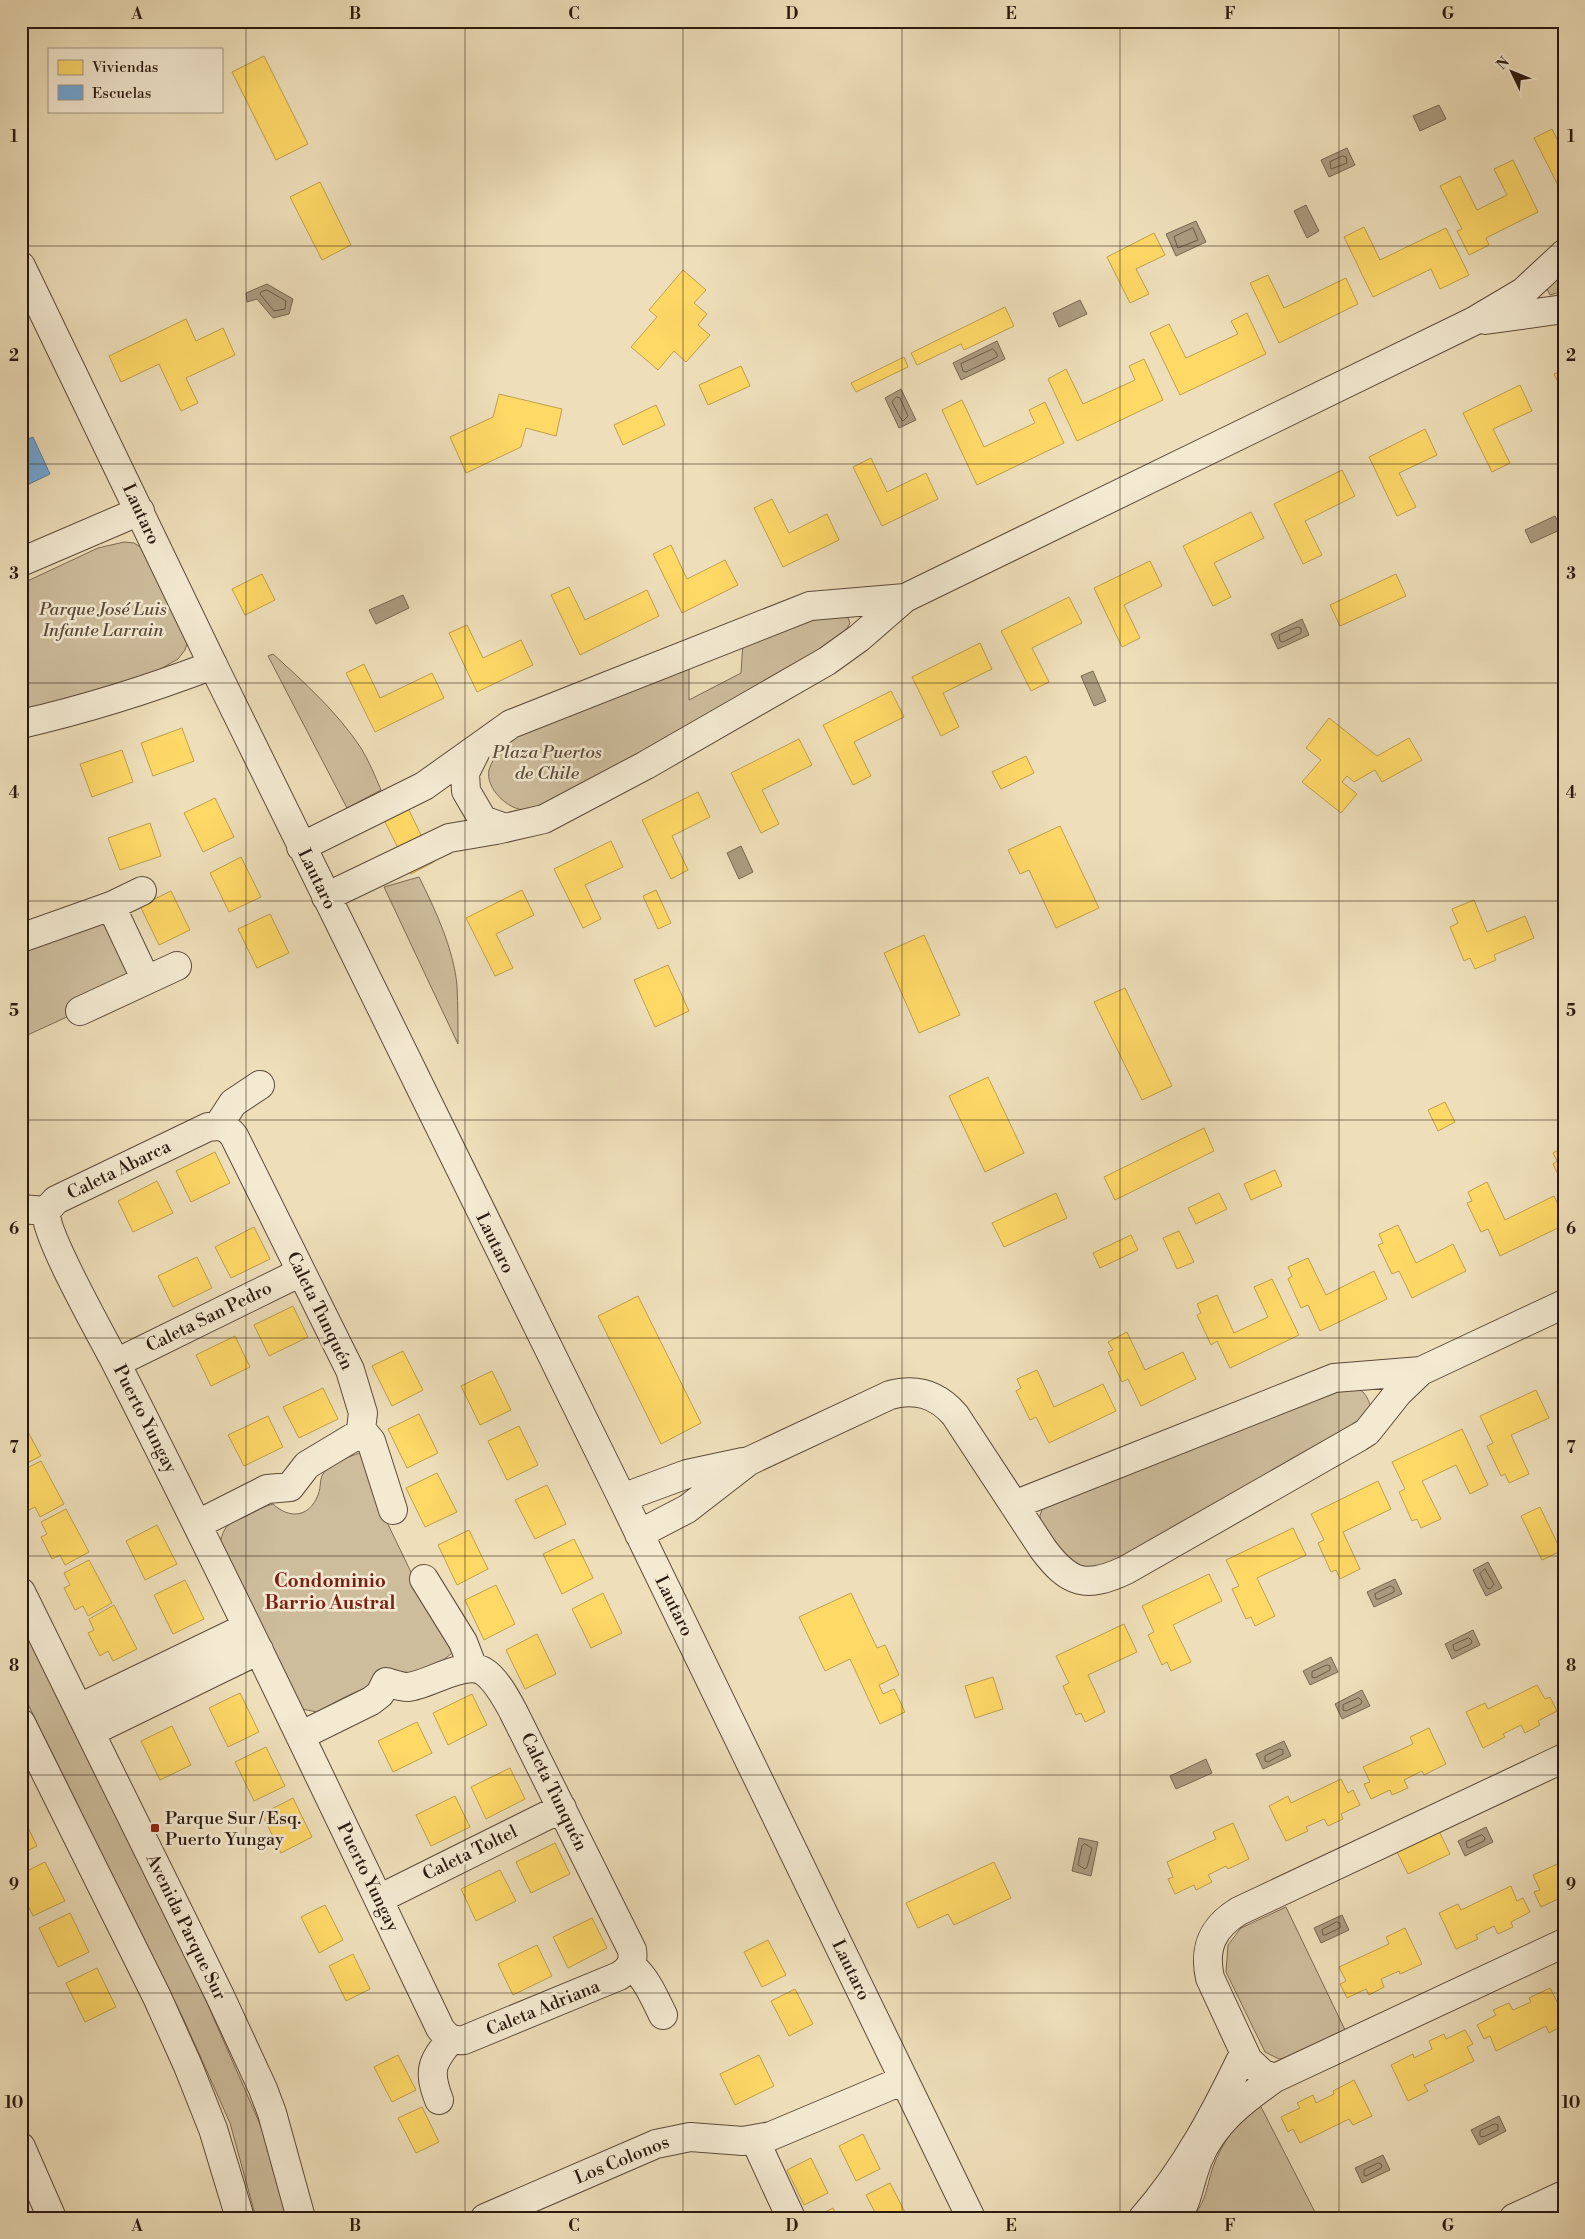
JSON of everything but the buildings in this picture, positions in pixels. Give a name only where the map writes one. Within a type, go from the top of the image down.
[{"type":"street","points":[[326,897],[449,838],[505,828],[544,818],[646,765],[819,666],[859,638],[904,598],[1474,321],[1523,292],[1564,254]]},
{"type":"street","name":"Lautaro","points":[[21,266],[301,847],[622,1498],[972,2218]]},
{"type":"street","points":[[1474,321],[1564,309]]},
{"type":"street","points":[[21,562],[140,510]]},
{"type":"street","points":[[301,847],[424,786],[511,724],[810,606],[904,598]]},
{"type":"street","points":[[21,724],[105,704],[159,687],[213,666]]},
{"type":"street","points":[[477,749],[465,773],[466,791],[483,820],[505,828]]},
{"type":"street","points":[[22,936],[111,906],[142,890]]},
{"type":"street","points":[[111,906],[146,980]]},
{"type":"street","points":[[80,1011],[177,966]]},
{"type":"street","points":[[218,1126],[232,1103],[260,1085]]},
{"type":"street","name":"Caleta Abarca","points":[[34,1210],[208,1127],[218,1126]]},
{"type":"street","name":"Caleta Tunquén","points":[[218,1126],[226,1127],[234,1136],[350,1370],[363,1413],[361,1429],[370,1441],[393,1510]]},
{"type":"street","name":"Puerto Yungay","points":[[34,1210],[47,1225],[198,1524],[440,2028],[450,2039]]},
{"type":"street","name":"Caleta San Pedro","points":[[116,1363],[301,1272]]},
{"type":"street","points":[[1014,1505],[1334,1378],[1357,1374],[1386,1375],[1421,1371],[1564,1304]]},
{"type":"street","points":[[639,1534],[686,1509],[749,1461],[890,1395],[914,1391],[925,1393],[947,1405],[1043,1549],[1060,1568],[1081,1581],[1102,1580],[1126,1570],[1367,1432],[1398,1393],[1421,1371]]},
{"type":"street","points":[[1357,1374],[1368,1384],[1374,1394],[1379,1418]]},
{"type":"street","points":[[198,1524],[268,1489],[290,1487],[307,1465],[350,1440],[361,1429]]},
{"type":"street","points":[[622,1498],[687,1474],[749,1461]]},
{"type":"street","points":[[300,1736],[371,1701],[380,1694],[386,1682],[408,1687],[473,1668],[463,1642],[424,1579]]},
{"type":"street","name":"Avenida Parque Sur","points":[[21,1592],[220,1996],[262,2089],[277,2131],[302,2218]]},
{"type":"street","points":[[79,1708],[253,1638]]},
{"type":"street","points":[[91,1732],[253,1638]]},
{"type":"street","name":"Caleta Tunquén","points":[[473,1668],[482,1671],[489,1677],[504,1695],[632,1950],[631,1965]]},
{"type":"street","points":[[21,1723],[156,1997],[191,2073],[213,2129],[240,2218]]},
{"type":"street","points":[[1275,2078],[1263,2074],[1254,2067],[1244,2053],[1210,1978],[1207,1964],[1208,1950],[1215,1932],[1224,1920],[1564,1758]]},
{"type":"street","name":"Caleta Toltel","points":[[379,1898],[562,1808]]},
{"type":"street","points":[[1177,2218],[1198,2160],[1217,2128],[1246,2098],[1275,2078],[1564,1943]]},
{"type":"street","points":[[631,1965],[641,1973],[647,1982],[663,2015]]},
{"type":"street","name":"Caleta Adriana","points":[[450,2039],[464,2040],[619,1976],[631,1965]]},
{"type":"street","points":[[439,2100],[434,2086],[433,2065],[437,2056],[450,2039]]},
{"type":"street","points":[[1143,2218],[1191,2153],[1217,2108],[1244,2053]]},
{"type":"street","name":"Los Colonos","points":[[485,2218],[667,2140],[690,2137],[755,2140],[787,2131],[904,2080]]},
{"type":"street","points":[[755,2140],[791,2218]]},
{"type":"street","points":[[21,2147],[52,2218]]},
{"type":"street","points":[[1514,2218],[1553,2206]]},
{"type":"green space","points":[[1564,265],[1564,291],[1550,295],[1546,287]]},
{"type":"green space","name":"Parque José Luis Infante Larrain","points":[[124,542],[134,543],[142,548],[188,640],[185,650],[178,659],[157,671],[99,691],[21,710],[21,584],[98,548]]},
{"type":"green space","name":"Plaza Puertos de Chile","points":[[821,612],[847,615],[850,623],[843,636],[556,804],[533,809],[518,809],[505,802],[494,791],[489,777],[489,770],[499,751],[514,736],[689,663],[689,700],[741,673],[743,642]]},
{"type":"green space","points":[[273,654],[320,698],[342,722],[367,758],[381,790],[347,808],[268,656]]},
{"type":"green space","points":[[419,877],[437,916],[452,958],[457,986],[458,1044],[384,887]]},
{"type":"green space","points":[[111,911],[141,983],[21,1038],[21,946]]},
{"type":"green space","points":[[1339,1387],[1356,1388],[1366,1395],[1371,1407],[1367,1419],[1104,1570],[1074,1568],[1040,1524],[1040,1515],[1044,1505]]},
{"type":"green space","points":[[364,1451],[384,1516],[422,1595],[455,1650],[433,1666],[408,1676],[368,1687],[317,1712],[302,1709],[220,1543],[224,1530],[230,1523],[267,1506],[273,1504],[279,1509],[292,1514],[304,1512],[314,1503],[319,1492],[322,1476],[326,1470],[339,1461]]},
{"type":"green space","points":[[21,1621],[186,1955],[263,2131],[287,2218],[256,2218],[230,2123],[184,2020],[21,1690]]},
{"type":"green space","points":[[1286,1907],[1346,2032],[1293,2059],[1279,2059],[1265,2052],[1226,1972],[1228,1945],[1241,1928]]},
{"type":"green space","points":[[1260,2105],[1318,2218],[1192,2218],[1203,2199],[1213,2167],[1226,2141],[1238,2125]]},
{"type":"water","points":[[1439,105],[1446,119],[1420,131],[1413,116]]},
{"type":"water","points":[[1347,148],[1355,165],[1329,177],[1321,160]]},
{"type":"water","points":[[1306,205],[1319,231],[1307,238],[1294,211]]},
{"type":"water","points":[[1196,221],[1206,242],[1176,256],[1166,234]]},
{"type":"water","points":[[267,284],[293,299],[289,314],[273,318],[257,299],[247,302],[246,293]]},
{"type":"water","points":[[1080,300],[1087,314],[1059,327],[1053,313]]},
{"type":"water","points":[[997,341],[1005,359],[961,380],[953,363]]},
{"type":"water","points":[[901,389],[916,420],[899,428],[885,398]]},
{"type":"water","points":[[1555,516],[1562,529],[1531,543],[1525,530]]},
{"type":"water","points":[[403,595],[409,608],[376,624],[369,610]]},
{"type":"water","points":[[1302,619],[1309,635],[1278,649],[1271,634]]},
{"type":"water","points":[[1093,671],[1106,701],[1094,706],[1081,676]]},
{"type":"water","points":[[741,846],[753,872],[739,879],[727,853]]},
{"type":"water","points":[[1488,1562],[1502,1588],[1486,1596],[1473,1570]]},
{"type":"water","points":[[1395,1579],[1402,1594],[1374,1607],[1367,1592]]},
{"type":"water","points":[[1473,1630],[1480,1645],[1452,1659],[1445,1644]]},
{"type":"water","points":[[1331,1657],[1338,1672],[1310,1685],[1303,1671]]},
{"type":"water","points":[[1362,1690],[1370,1706],[1342,1719],[1335,1704]]},
{"type":"water","points":[[1284,1741],[1291,1756],[1263,1769],[1256,1754]]},
{"type":"water","points":[[1206,1759],[1212,1773],[1176,1789],[1170,1776]]},
{"type":"water","points":[[1486,1827],[1493,1842],[1465,1856],[1458,1841]]},
{"type":"water","points":[[1079,1838],[1098,1842],[1091,1876],[1072,1871]]},
{"type":"water","points":[[1342,1915],[1349,1930],[1321,1943],[1314,1928]]},
{"type":"water","points":[[1499,2116],[1506,2131],[1479,2145],[1471,2130]]},
{"type":"water","points":[[1383,2155],[1390,2170],[1362,2183],[1355,2168]]},
{"type":"place","name":"Parque Sur / Esq. Puerto Yungay","points":[[155,1828]]},
{"type":"district","name":"Condominio Barrio Austral","points":[[330,1592]]}]
